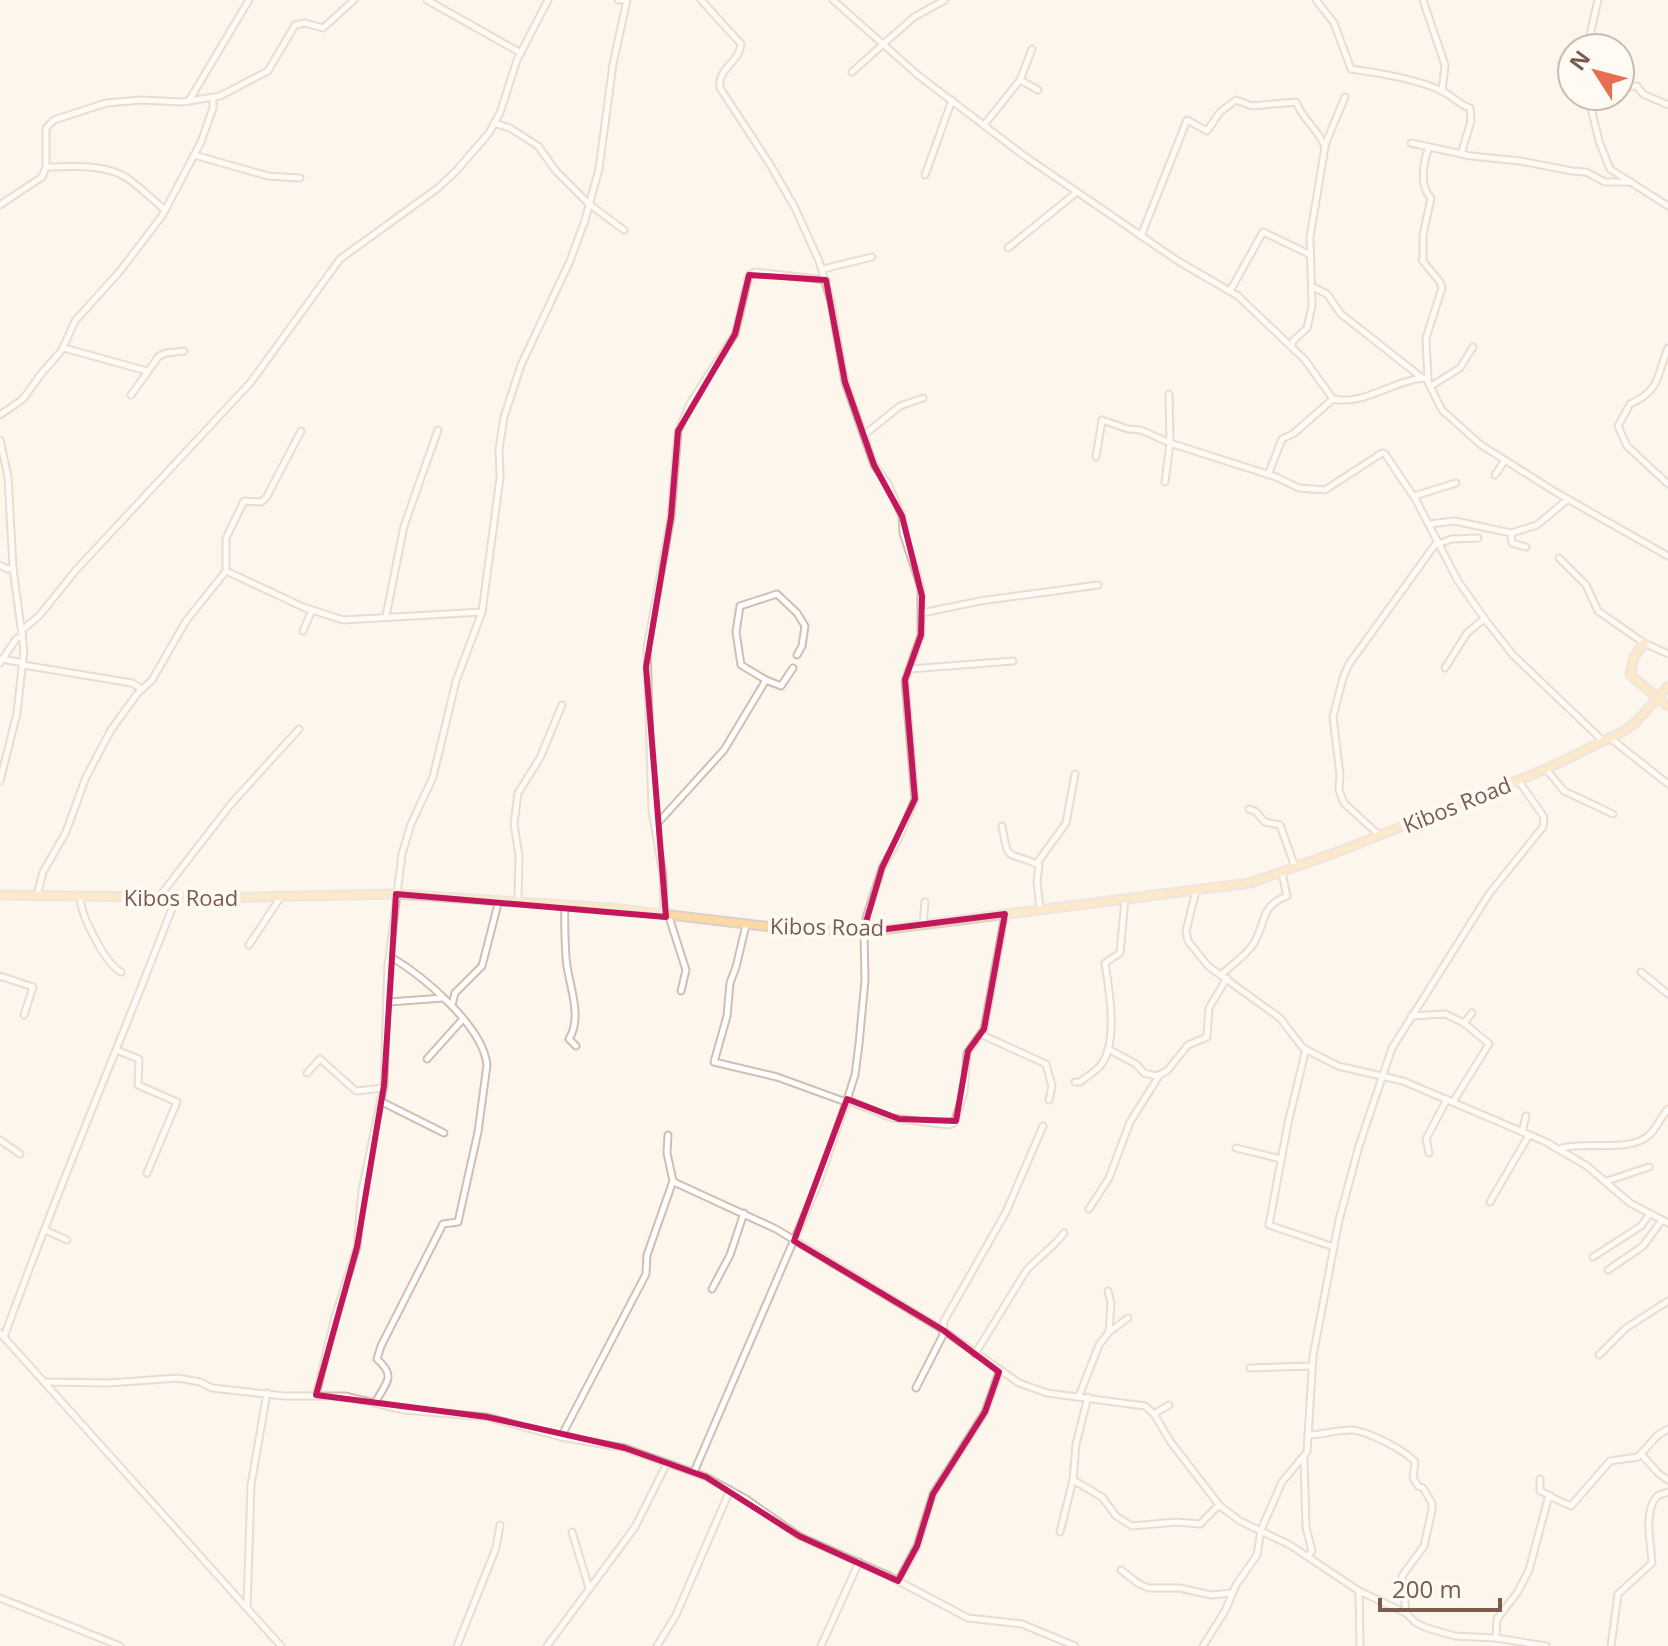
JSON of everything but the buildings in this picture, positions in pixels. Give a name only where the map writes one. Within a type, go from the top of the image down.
[{"type":"main road","points":[[1644,643],[1634,657],[1630,675],[1668,706]]},
{"type":"main road","name":"Kibos Road","points":[[0,895],[280,898],[396,894],[565,905],[797,930],[866,931],[1196,891],[1242,885],[1282,873],[1546,769],[1632,725],[1668,686]]},
{"type":"street","points":[[190,99],[249,0]]},
{"type":"street","points":[[0,205],[42,177],[46,167],[45,132],[47,125],[54,120],[78,110],[120,101],[213,99],[268,71],[295,25],[305,23],[323,28],[354,0]]},
{"type":"street","points":[[427,0],[521,53]]},
{"type":"street","points":[[142,689],[132,683],[1,661],[16,639],[76,570],[251,382],[340,259],[438,188],[457,170],[494,123],[521,53],[548,0]]},
{"type":"street","points":[[316,1395],[335,1317],[357,1247],[362,1190],[383,1088],[389,959],[406,839],[436,768],[456,681],[482,612],[500,478],[499,449],[504,417],[521,365],[570,261],[599,169],[613,64],[627,0],[618,0]]},
{"type":"street","points":[[694,1472],[794,1241],[855,1075],[865,980],[866,918],[882,868],[915,799],[905,681],[921,635],[922,613],[921,588],[903,533],[904,521],[888,484],[874,465],[845,382],[822,269],[795,208],[720,88],[721,75],[740,52],[741,44],[701,0]]},
{"type":"street","points":[[833,0],[984,125],[1141,236],[1230,291],[1292,347],[1333,399]]},
{"type":"street","points":[[852,72],[914,17],[945,0]]},
{"type":"street","points":[[1316,0],[1334,23],[1351,69],[1383,73],[1442,91],[1470,108],[1471,121],[1461,154]]},
{"type":"street","points":[[1423,0],[1445,65],[1442,91]]},
{"type":"street","points":[[1591,32],[1599,0]]},
{"type":"street","points":[[984,125],[1020,80],[1032,49]]},
{"type":"street","points":[[1020,80],[1038,90]]},
{"type":"street","points":[[1636,86],[1643,94],[1668,105]]},
{"type":"street","points":[[1292,347],[1293,341],[1307,328],[1313,287],[1309,254],[1312,216],[1325,146],[1345,97]]},
{"type":"street","points":[[0,415],[23,399],[64,348],[75,321],[120,271],[165,210],[194,155],[211,114],[213,99]]},
{"type":"street","points":[[925,175],[952,100]]},
{"type":"street","points":[[1141,236],[1187,120],[1207,131],[1220,112],[1236,100],[1252,106],[1296,102],[1325,146]]},
{"type":"street","points":[[1593,112],[1608,165],[1668,206]]},
{"type":"street","points":[[494,123],[510,128],[538,146],[556,171],[589,204],[624,230]]},
{"type":"street","points":[[1411,143],[1461,154],[1590,173],[1601,170]]},
{"type":"street","points":[[1429,147],[1423,180],[1427,195],[1431,198],[1423,235],[1422,259],[1442,288],[1426,338],[1426,381],[1437,404],[1456,425],[1505,460],[1668,556]]},
{"type":"street","points":[[194,155],[268,176],[300,178]]},
{"type":"street","points":[[46,167],[90,167],[114,171],[165,210]]},
{"type":"street","points":[[1590,173],[1600,181],[1617,184],[1631,182]]},
{"type":"street","points":[[1008,248],[1077,192]]},
{"type":"street","points":[[1230,291],[1263,232],[1309,254]]},
{"type":"street","points":[[822,269],[872,257]]},
{"type":"street","points":[[681,991],[686,970],[667,917],[655,827],[646,693],[647,648],[671,517],[678,431],[691,402],[735,334],[749,275],[756,272],[826,280]]},
{"type":"street","points":[[1313,287],[1327,294],[1341,314],[1426,381]]},
{"type":"street","points":[[1268,475],[1282,439],[1292,435],[1333,399],[1426,381],[1460,368],[1473,347]]},
{"type":"street","points":[[64,348],[147,371]]},
{"type":"street","points":[[1668,348],[1654,387],[1647,396],[1629,406],[1618,426],[1627,446],[1668,484]]},
{"type":"street","points":[[131,395],[163,354],[184,351]]},
{"type":"street","points":[[1165,482],[1170,443],[1169,394]]},
{"type":"street","points":[[864,435],[900,406],[923,398]]},
{"type":"street","points":[[1096,457],[1102,420],[1141,430],[1299,488],[1328,490],[1383,453],[1414,496],[1458,581],[1513,655],[1607,740],[1668,784]]},
{"type":"street","points":[[386,616],[405,523],[438,430]]},
{"type":"street","points":[[37,895],[43,872],[66,832],[92,765],[111,730],[152,680],[200,602],[226,571],[225,542],[233,520],[244,501],[261,502],[266,498],[301,431]]},
{"type":"street","points":[[0,440],[11,511],[13,568],[23,632],[17,713],[0,781]]},
{"type":"street","points":[[1495,475],[1505,460]]},
{"type":"street","points":[[1414,496],[1456,483]]},
{"type":"street","points":[[1429,524],[1455,521],[1511,533],[1537,525],[1568,499]]},
{"type":"street","points":[[1511,533],[1512,543],[1526,547]]},
{"type":"street","points":[[1379,836],[1340,796],[1340,771],[1333,728],[1334,709],[1346,670],[1438,543],[1478,538]]},
{"type":"street","points":[[1559,558],[1586,585],[1598,611],[1644,643],[1668,654]]},
{"type":"street","points":[[0,565],[13,568]]},
{"type":"street","points":[[226,571],[312,610],[347,621],[482,612]]},
{"type":"street","points":[[922,613],[980,601],[1098,585]]},
{"type":"street","points":[[793,668],[781,686],[741,665],[736,632],[740,606],[777,594],[782,597],[805,626],[802,646],[797,655]]},
{"type":"street","points":[[303,631],[312,610]]},
{"type":"street","points":[[1445,668],[1467,633],[1484,619]]},
{"type":"street","points":[[910,669],[1013,661]]},
{"type":"street","points":[[655,827],[724,750],[766,680]]},
{"type":"street","points":[[518,901],[520,862],[514,824],[518,793],[540,758],[562,705]]},
{"type":"street","points":[[158,898],[231,804],[299,729]]},
{"type":"street","points":[[1546,769],[1564,791],[1613,814]]},
{"type":"street","points":[[1040,909],[1037,863],[1066,823],[1075,774]]},
{"type":"street","points":[[1308,1556],[1312,1551],[1306,1527],[1304,1458],[1312,1366],[1334,1247],[1359,1146],[1381,1075],[1410,1016],[1489,894],[1543,827],[1544,817],[1518,780]]},
{"type":"street","points":[[1249,809],[1265,822],[1280,825],[1296,868]]},
{"type":"street","points":[[1002,826],[1004,847],[1008,853],[1037,863]]},
{"type":"street","points":[[1089,1209],[1109,1178],[1130,1122],[1160,1075],[1173,1065],[1188,1045],[1206,1037],[1209,1008],[1224,976],[1254,944],[1268,908],[1287,896],[1282,873]]},
{"type":"street","points":[[1196,891],[1186,936],[1199,957],[1280,1018],[1306,1049],[1338,1066],[1381,1075],[1450,1100],[1561,1148],[1630,1203],[1665,1221],[1643,1246],[1608,1270]]},
{"type":"street","points":[[80,896],[85,923],[110,965],[121,972]]},
{"type":"street","points":[[176,898],[2,1335],[281,1646]]},
{"type":"street","points":[[249,945],[280,898]]},
{"type":"street","points":[[1075,1082],[1080,1082],[1099,1066],[1108,1049],[1111,989],[1105,963],[1120,953],[1125,899]]},
{"type":"street","points":[[452,1006],[455,993],[482,966],[499,900]]},
{"type":"street","points":[[923,924],[925,902]]},
{"type":"street","points":[[565,905],[566,957],[574,1011],[573,1033],[569,1039],[576,1046]]},
{"type":"street","points":[[746,925],[714,1062],[777,1077],[892,1118],[953,1124],[964,1095],[967,1053],[982,1035],[1005,914]]},
{"type":"street","points":[[375,1403],[389,1375],[388,1369],[377,1359],[381,1346],[443,1224],[458,1222],[478,1132],[487,1065],[486,1056],[474,1033],[452,1006],[395,959],[389,959]]},
{"type":"street","points":[[1641,972],[1668,994]]},
{"type":"street","points":[[0,976],[33,987],[24,1015]]},
{"type":"street","points":[[389,1002],[443,998]]},
{"type":"street","points":[[1464,1023],[1472,1013]]},
{"type":"street","points":[[1410,1016],[1445,1014],[1464,1023],[1489,1044],[1427,1136],[1429,1153]]},
{"type":"street","points":[[427,1059],[462,1020]]},
{"type":"street","points":[[982,1035],[1046,1064],[1052,1086],[1049,1100]]},
{"type":"street","points":[[1108,1049],[1136,1064],[1144,1073],[1160,1075]]},
{"type":"street","points":[[1306,1049],[1269,1226],[1334,1247]]},
{"type":"street","points":[[116,1050],[139,1059],[138,1085],[177,1102],[147,1173]]},
{"type":"street","points":[[307,1073],[320,1059],[356,1091],[383,1088]]},
{"type":"street","points":[[380,1101],[444,1133]]},
{"type":"street","points":[[1561,1148],[1576,1144],[1637,1143],[1647,1137],[1668,1109]]},
{"type":"street","points":[[1522,1132],[1526,1116]]},
{"type":"street","points":[[916,1388],[943,1335],[944,1321],[1006,1212],[1043,1126]]},
{"type":"street","points":[[561,1437],[646,1274],[647,1255],[673,1181],[667,1153],[668,1135]]},
{"type":"street","points":[[1490,1202],[1529,1135]]},
{"type":"street","points":[[0,1140],[20,1154]]},
{"type":"street","points":[[1236,1148],[1281,1159]]},
{"type":"street","points":[[1606,1182],[1649,1167]]},
{"type":"street","points":[[673,1181],[689,1191],[744,1212],[794,1241],[943,1330],[999,1372],[1031,1389],[1142,1405],[1154,1414],[1170,1441],[1219,1505],[1240,1521],[1308,1556],[1359,1591],[1406,1613],[1416,1623],[1463,1637],[1496,1638],[1546,1646]]},
{"type":"street","points":[[712,1289],[730,1255],[744,1212]]},
{"type":"street","points":[[1593,1257],[1641,1226],[1649,1215]]},
{"type":"street","points":[[45,1230],[67,1240]]},
{"type":"street","points":[[975,1354],[1026,1271],[1064,1233]]},
{"type":"street","points":[[1108,1291],[1111,1303],[1109,1332]]},
{"type":"street","points":[[1599,1355],[1626,1328],[1668,1301]]},
{"type":"street","points":[[1079,1396],[1094,1355],[1109,1332],[1128,1318]]},
{"type":"street","points":[[1250,1368],[1312,1366]]},
{"type":"street","points":[[898,1581],[917,1546],[933,1494],[985,1412],[999,1372]]},
{"type":"street","points":[[44,1382],[109,1383],[178,1378],[212,1388],[345,1396],[404,1410],[487,1417],[561,1437],[613,1445],[694,1472],[730,1490],[799,1536],[859,1562],[968,1618],[1022,1624],[1075,1646]]},
{"type":"street","points":[[247,1607],[251,1485],[267,1393]]},
{"type":"street","points":[[1060,1532],[1088,1397]]},
{"type":"street","points":[[1154,1414],[1169,1405]]},
{"type":"street","points":[[1540,1479],[1540,1491],[1571,1506],[1610,1461],[1630,1460],[1642,1455],[1654,1439],[1668,1429]]},
{"type":"street","points":[[1308,1435],[1351,1430],[1360,1432],[1415,1462],[1413,1478],[1418,1486],[1423,1487],[1432,1503],[1432,1510],[1424,1546],[1402,1576],[1406,1613]]},
{"type":"street","points":[[1642,1455],[1668,1480]]},
{"type":"street","points":[[1203,1646],[1257,1555],[1261,1530],[1282,1482],[1304,1458]]},
{"type":"street","points":[[547,1646],[635,1527],[667,1463]]},
{"type":"street","points":[[1073,1480],[1102,1497],[1121,1521],[1136,1527],[1176,1522],[1200,1524],[1219,1505]]},
{"type":"street","points":[[657,1646],[676,1615],[730,1490]]},
{"type":"street","points":[[1611,1646],[1617,1597],[1627,1583],[1652,1563],[1649,1539],[1651,1507],[1657,1496],[1668,1492]]},
{"type":"street","points":[[1496,1638],[1497,1619],[1517,1593],[1529,1570],[1537,1548],[1545,1503],[1551,1497]]},
{"type":"street","points":[[457,1646],[496,1548],[500,1525]]},
{"type":"street","points":[[572,1532],[589,1589]]},
{"type":"street","points":[[821,1646],[859,1562]]},
{"type":"street","points":[[1121,1570],[1149,1588],[1176,1587],[1211,1595],[1232,1593]]},
{"type":"street","points":[[1359,1591],[1360,1646]]},
{"type":"street","points":[[0,1598],[120,1646]]},
{"type":"street","points":[[268,1645],[271,1635]]},
{"type":"highlighted area","points":[[749,275],[826,280],[845,382],[874,465],[902,516],[922,596],[921,635],[905,680],[915,799],[882,868],[863,932],[1005,914],[984,1029],[968,1051],[956,1121],[899,1119],[847,1099],[794,1241],[943,1330],[999,1372],[985,1412],[933,1494],[917,1546],[898,1581],[799,1536],[706,1477],[625,1448],[487,1417],[316,1395],[357,1247],[384,1085],[396,894],[666,917],[646,667],[671,517],[678,431],[735,334]]}]
